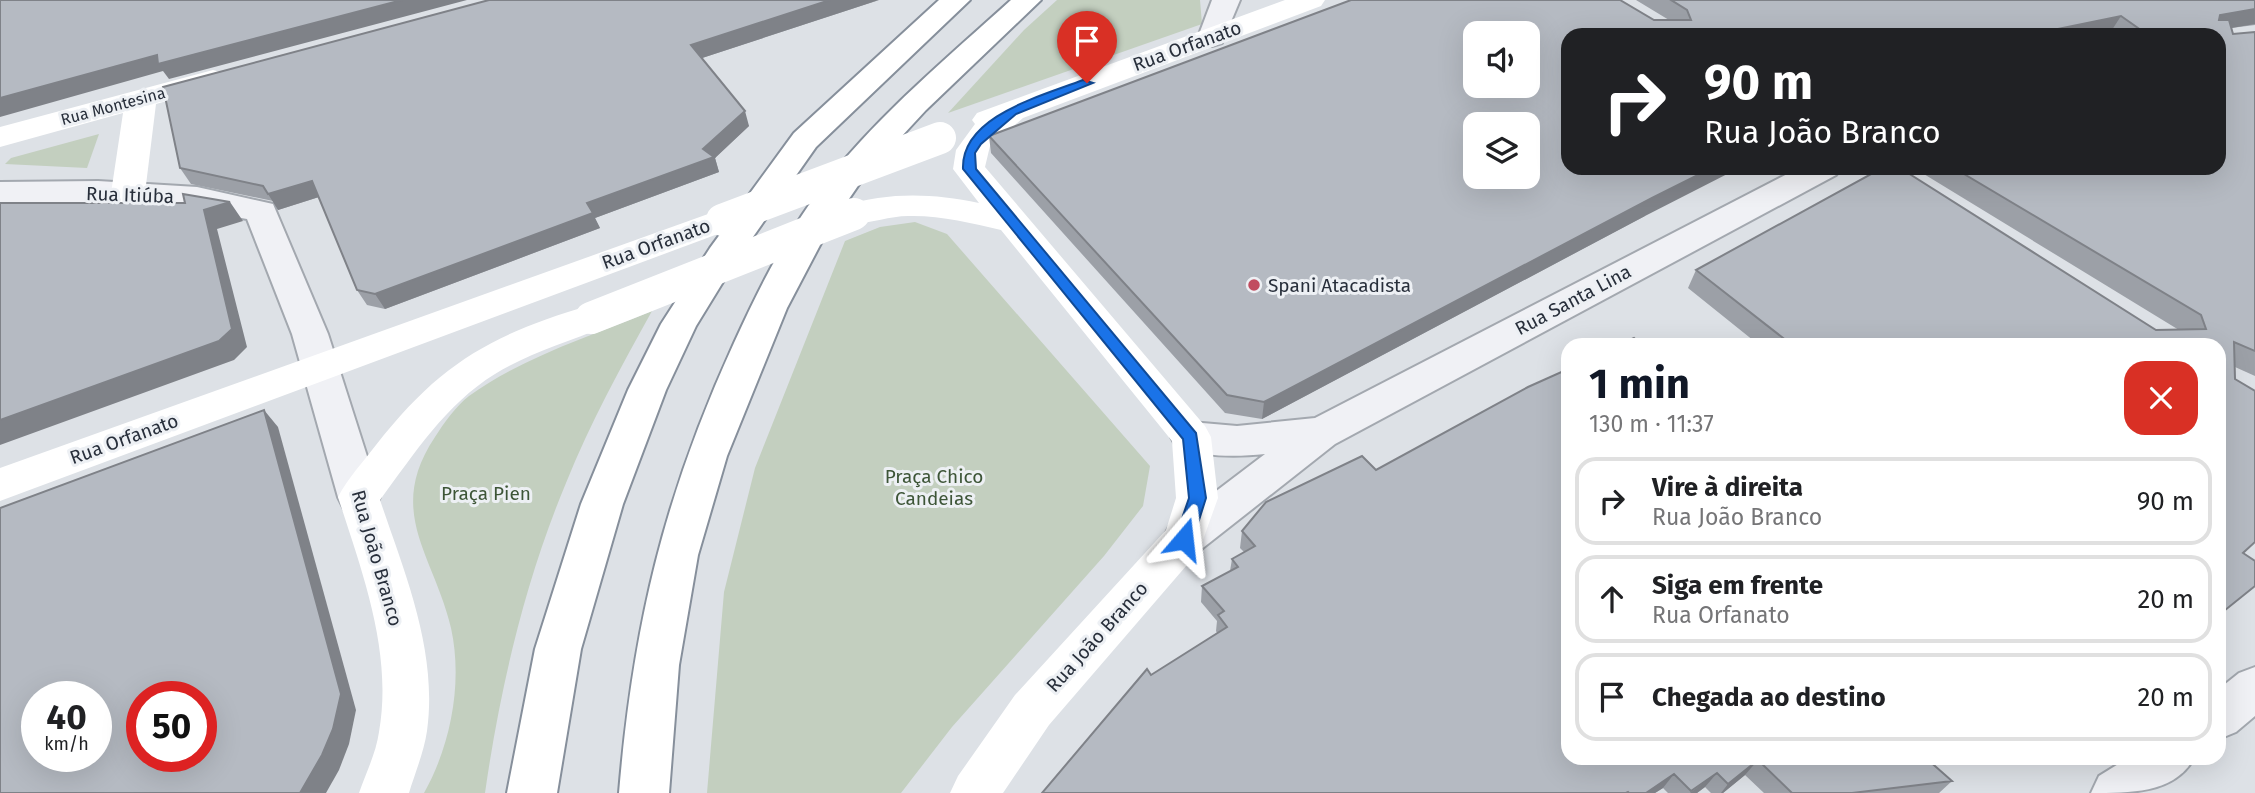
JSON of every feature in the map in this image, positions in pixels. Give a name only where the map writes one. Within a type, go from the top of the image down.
[{"type":"main road","points":[[532,793],[558,649],[602,504],[647,390],[679,324],[722,256],[805,140],[852,93],[956,0]]},
{"type":"main road","points":[[644,793],[649,722],[670,587],[699,480],[739,374],[780,284],[852,170],[909,106],[1027,0]]},
{"type":"main road","name":"Rua Orfanato","points":[[0,485],[1311,0]]},
{"type":"main road","name":"Rua Montesina","points":[[0,137],[245,70]]},
{"type":"main road","points":[[128,193],[141,98]]},
{"type":"main road","points":[[1012,111],[976,142],[969,153],[969,169],[1191,438]]},
{"type":"main road","points":[[359,497],[436,399],[469,372],[500,354],[854,214],[883,205],[929,206],[1010,221]]},
{"type":"main road","name":"Rua João Branco","points":[[975,793],[1032,710],[1184,539],[1197,498],[1191,438]]},
{"type":"main road","name":"Rua João Branco","points":[[359,497],[398,619],[406,690],[403,732],[384,793]]},
{"type":"street","points":[[1212,37],[1226,0]]},
{"type":"street","name":"Rua Santa Lina","points":[[1184,539],[1321,433],[1812,175]]},
{"type":"street","name":"Rua Itiúba","points":[[0,193],[128,193],[212,198],[261,212],[310,334],[319,366]]},
{"type":"street","name":"Rua João Branco","points":[[319,366],[359,497]]},
{"type":"street","name":"Rua Santa Lina","points":[[1191,438],[1270,440],[1321,433]]},
{"type":"street","points":[[2226,711],[2255,688]]},
{"type":"street","points":[[2116,793],[2159,765]]},
{"type":"green space","points":[[1057,0],[1200,0],[1202,24],[948,113],[1024,30]]},
{"type":"green space","points":[[99,134],[87,168],[5,164],[11,158]]},
{"type":"green space","name":"Praça Chico Candeias","points":[[915,222],[947,234],[1150,466],[1143,506],[1104,556],[952,727],[901,793],[707,793],[724,592],[755,468],[845,241],[880,227]]},
{"type":"green space","name":"Praça Pien","points":[[652,311],[585,439],[551,520],[526,596],[506,675],[485,793],[424,793],[448,734],[456,670],[451,628],[418,533],[414,511],[414,488],[421,464],[435,437],[455,410],[469,396],[490,382],[558,348]]},
{"type":"building","points":[[0,0],[402,0],[158,64],[157,55],[0,98]]},
{"type":"building","points":[[489,0],[830,0],[691,45],[745,111],[703,149],[714,157],[587,203],[593,213],[375,294],[357,290],[312,181],[268,194],[263,186],[180,168],[163,87]]},
{"type":"building","points":[[1351,0],[1620,0],[1654,20],[1691,20],[1687,10],[1671,0],[2255,0],[2255,9],[2220,15],[2219,20],[2229,20],[2233,34],[2255,32],[2255,351],[2234,342],[2235,379],[2255,391],[2255,542],[2243,553],[2255,561],[2255,586],[2226,609],[2226,338],[1783,338],[1696,270],[1869,175],[1911,175],[2156,330],[2206,329],[2201,315],[1966,175],[2226,175],[2226,28],[2138,28],[2121,16],[2062,28],[1561,28],[1561,175],[1698,175],[1264,402],[1227,395],[989,136]]},
{"type":"building","points":[[183,194],[230,202],[204,210],[232,329],[219,341],[0,420],[0,203],[185,203]]},
{"type":"building","points":[[1561,372],[1561,765],[1752,765],[1728,784],[1717,773],[1691,791],[1674,774],[1646,793],[1042,793],[1147,669],[1151,675],[1227,627],[1218,615],[1224,611],[1202,586],[1238,567],[1232,559],[1255,546],[1242,531],[1266,502],[1362,456],[1376,470],[1528,387]]},
{"type":"building","points":[[264,410],[341,694],[333,729],[322,755],[300,793],[0,793],[0,508]]},
{"type":"building","points":[[1763,765],[1934,765],[1952,781],[1852,793],[1792,793]]},
{"type":"place","name":"Spani Atacadista","points":[[1254,285]]},
{"type":"route","points":[[1087,83],[1012,111],[976,142],[969,153],[969,169],[1191,438],[1197,498],[1184,539]]}]
